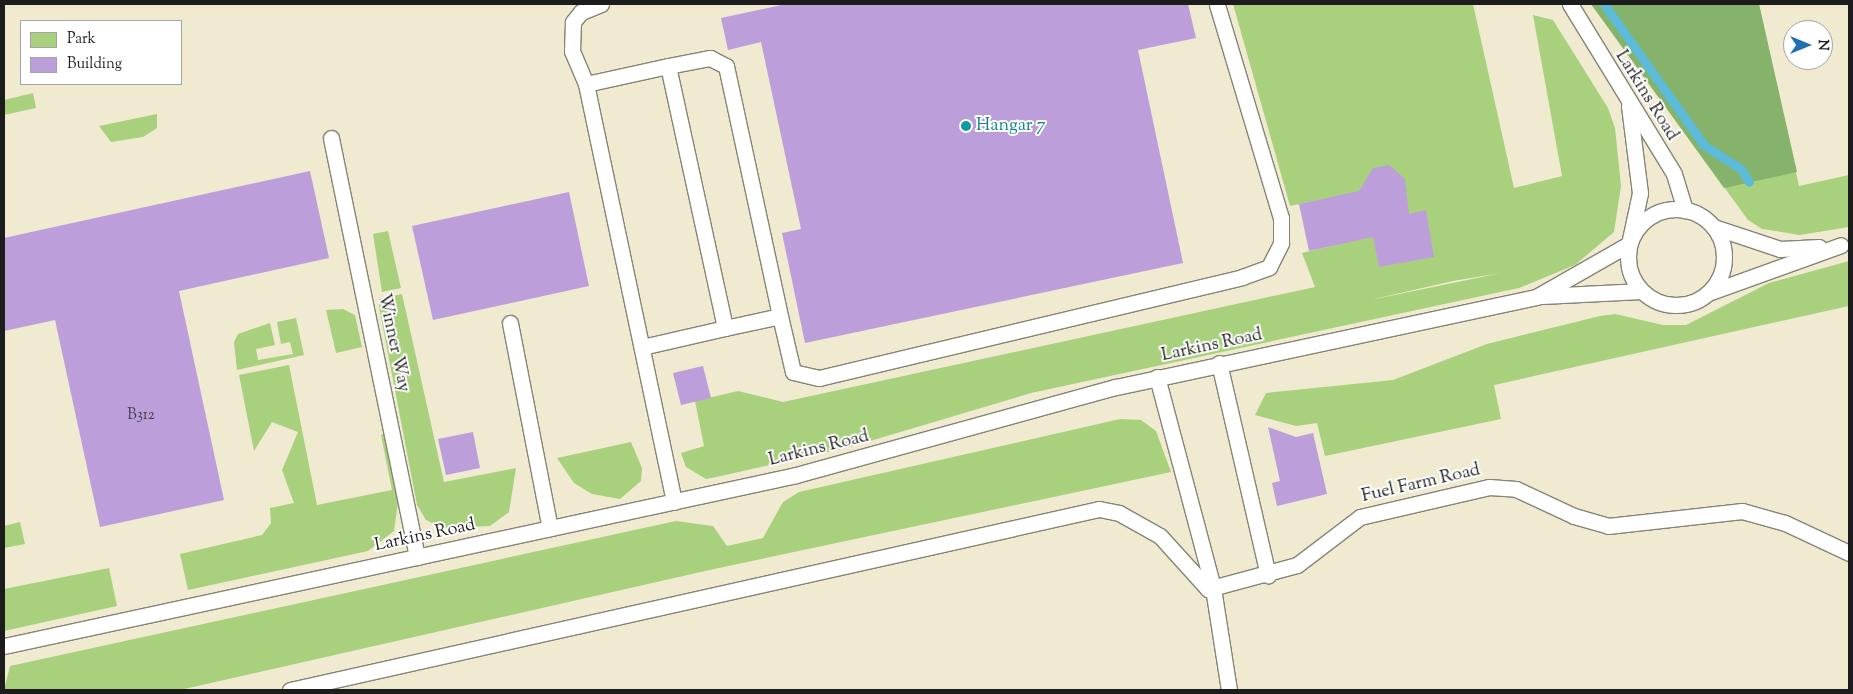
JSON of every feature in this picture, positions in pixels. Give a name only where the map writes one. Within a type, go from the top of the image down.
[{"type":"lane","points":[[601,4],[581,12],[570,33],[572,51],[586,84],[674,502]]},
{"type":"lane","points":[[586,84],[710,58],[726,66],[793,372],[819,378],[1242,278],[1269,267],[1281,243],[1281,218],[1217,4]]},
{"type":"lane","name":"Larkins Road","points":[[1570,4],[1629,106],[1674,174],[1685,210]]},
{"type":"lane","points":[[668,66],[725,328]]},
{"type":"lane","points":[[1629,106],[1640,193],[1629,244],[1631,275],[1642,291],[1666,305],[1682,306],[1708,294],[1845,244]]},
{"type":"lane","name":"Winner Way","points":[[331,138],[417,557]]},
{"type":"lane","points":[[1629,244],[1645,220],[1657,212],[1685,210],[1714,227],[1780,249],[1845,244]]},
{"type":"lane","points":[[1708,294],[1718,282],[1724,254],[1714,227]]},
{"type":"lane","name":"Larkins Road","points":[[4,646],[796,475],[1157,377],[1536,297],[1629,244]]},
{"type":"lane","points":[[1536,297],[1642,291]]},
{"type":"lane","points":[[642,347],[780,316]]},
{"type":"lane","points":[[510,323],[550,528]]},
{"type":"lane","points":[[1219,363],[1268,575]]},
{"type":"lane","points":[[1157,377],[1213,588],[1229,690]]},
{"type":"lane","name":"Fuel Farm Road","points":[[1213,588],[1268,575],[1306,560],[1360,517],[1489,487],[1516,489],[1574,516],[1608,526],[1742,511],[1786,523],[1849,553]]},
{"type":"lane","points":[[290,690],[1099,509],[1118,513],[1160,536],[1200,583],[1213,588]]},
{"type":"green space","points":[[1233,4],[1473,4],[1514,188],[1562,176],[1533,15],[1553,20],[1608,108],[1615,128],[1621,186],[1614,232],[1575,265],[1519,288],[1031,393],[850,447],[721,476],[706,479],[686,467],[681,453],[704,446],[695,401],[738,391],[783,402],[1315,287],[1302,253],[1331,246],[1323,199],[1290,206]],"holes":[[[1501,273],[1374,299],[1453,281]]]},
{"type":"green space","points":[[1591,4],[1759,4],[1799,186],[1849,175],[1849,227],[1800,235],[1762,229],[1748,220]]},
{"type":"green space","points":[[1591,4],[1759,4],[1797,172],[1724,188]]},
{"type":"green space","points":[[33,93],[36,108],[4,115],[4,100]]},
{"type":"green space","points":[[157,114],[157,128],[143,137],[111,142],[99,126]]},
{"type":"green space","points":[[388,231],[401,288],[382,292],[373,234]]},
{"type":"green space","points":[[1849,261],[1849,306],[1494,385],[1501,419],[1325,456],[1317,423],[1296,426],[1255,415],[1266,393],[1393,380],[1487,344],[1600,316],[1615,314],[1663,325],[1686,325],[1769,283]]},
{"type":"green space","points":[[402,294],[444,482],[516,468],[509,512],[490,526],[442,528],[426,520],[417,505],[379,307],[379,299]]},
{"type":"green space","points":[[343,309],[355,315],[362,347],[336,353],[326,310]]},
{"type":"green space","points":[[296,318],[304,355],[237,370],[234,342],[238,334],[270,323],[275,345],[256,349],[258,360],[293,354],[290,342],[281,344],[277,322]]},
{"type":"green space","points":[[289,365],[317,505],[392,490],[381,435],[384,434],[398,502],[394,531],[368,551],[188,590],[180,554],[262,535],[271,523],[270,508],[294,503],[282,470],[298,432],[272,422],[254,451],[239,375]]},
{"type":"green space","points":[[1120,419],[1141,420],[1156,431],[1171,472],[714,569],[180,690],[4,690],[10,666],[676,521],[713,526],[727,546],[763,538],[783,502],[799,492]]},
{"type":"green space","points":[[631,442],[642,468],[641,481],[620,499],[592,494],[574,483],[557,458]]},
{"type":"green space","points":[[20,522],[25,544],[4,548],[4,526]]},
{"type":"green space","points":[[109,568],[117,606],[4,631],[4,589]]},
{"type":"building","name":"Hangar 7","points":[[786,4],[1188,4],[1196,38],[1138,50],[1183,263],[805,343],[782,233],[801,229],[761,42],[728,50],[721,18]]},
{"type":"building","points":[[1389,165],[1405,179],[1409,214],[1426,210],[1434,257],[1379,267],[1373,237],[1309,251],[1299,204],[1359,191],[1373,168]]},
{"type":"building","points":[[310,171],[329,258],[179,291],[224,500],[100,527],[55,320],[4,331],[4,238]]},
{"type":"building","points":[[569,192],[589,286],[433,320],[412,226]]},
{"type":"building","points":[[703,366],[711,398],[681,405],[673,373]]},
{"type":"building","points":[[1268,427],[1296,437],[1313,433],[1327,494],[1277,506],[1272,483],[1280,481]]},
{"type":"building","points":[[473,432],[480,468],[446,475],[438,439]]},
{"type":"waterway","points":[[1604,4],[1704,145],[1741,169],[1749,182]]},
{"type":"place","name":"Hangar 7","points":[[966,126]]}]
